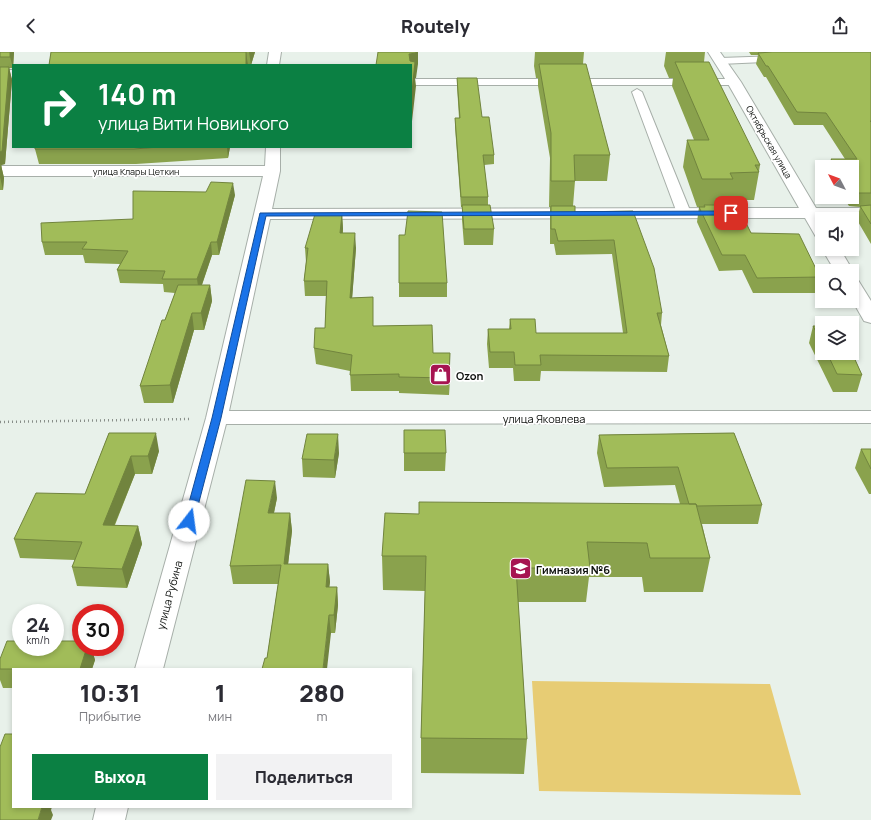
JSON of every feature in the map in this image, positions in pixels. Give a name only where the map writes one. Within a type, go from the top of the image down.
[{"type":"street","points":[[273,64],[275,52]]},
{"type":"street","name":"Октябрьская улица","points":[[717,57],[734,82],[815,221]]},
{"type":"street","points":[[0,74],[12,74]]},
{"type":"street","name":"улица Рубина","points":[[149,668],[217,418],[272,171],[273,148]]},
{"type":"street","name":"улица Клары Цеткин","points":[[0,171],[272,171]]},
{"type":"street","points":[[263,214],[871,213]]},
{"type":"street","points":[[859,296],[871,317]]},
{"type":"street","name":"улица Яковлева","points":[[217,418],[871,417]]},
{"type":"street","points":[[109,820],[112,808]]},
{"type":"lane","points":[[717,57],[792,58]]},
{"type":"lane","points":[[412,82],[734,82]]},
{"type":"lane","points":[[637,92],[684,213]]},
{"type":"path","points":[[0,422],[217,418]]},
{"type":"shaded area","points":[[532,681],[770,684],[801,795],[539,791]]},
{"type":"building","points":[[0,52],[10,52],[10,57],[0,57]]},
{"type":"building","points":[[51,52],[246,52],[246,64],[49,64]]},
{"type":"building","points":[[378,52],[416,52],[409,54],[410,61],[415,62],[412,92],[412,64],[376,64]]},
{"type":"building","points":[[871,52],[871,193],[859,193],[859,160],[831,159],[857,159],[826,113],[797,112],[758,53]]},
{"type":"building","points":[[675,62],[709,62],[760,165],[755,165],[759,172],[730,173],[733,179],[702,179],[687,140],[709,140]]},
{"type":"building","points":[[539,64],[586,64],[610,155],[574,155],[575,181],[551,181],[551,133]]},
{"type":"building","points":[[0,67],[9,67],[2,151],[0,152]]},
{"type":"building","points":[[457,78],[477,78],[482,117],[489,117],[494,155],[483,155],[488,197],[461,197],[455,118],[460,118]]},
{"type":"building","points":[[35,148],[146,148],[134,149]]},
{"type":"building","points":[[211,182],[233,183],[217,242],[211,242],[197,279],[162,279],[165,271],[117,270],[128,251],[82,249],[87,242],[42,242],[41,223],[133,219],[133,191],[206,192]]},
{"type":"building","points":[[462,205],[490,205],[494,229],[464,229]]},
{"type":"building","points":[[704,205],[737,205],[751,233],[799,234],[815,267],[815,277],[757,278],[745,255],[722,255],[699,207],[705,207]]},
{"type":"building","points":[[871,205],[871,224],[860,206]]},
{"type":"building","points":[[551,206],[575,206],[575,212],[633,211],[654,268],[662,313],[657,313],[669,356],[540,355],[541,365],[515,365],[514,352],[490,352],[488,329],[511,329],[510,319],[535,319],[536,333],[627,333],[614,240],[558,241],[555,229],[551,229]]},
{"type":"building","points":[[408,211],[442,212],[447,283],[399,283],[399,235],[405,235]]},
{"type":"building","points":[[315,214],[342,214],[340,233],[355,233],[350,298],[373,297],[373,326],[432,325],[433,353],[450,353],[449,378],[399,377],[399,374],[350,375],[352,355],[314,348],[315,328],[325,328],[327,281],[304,281],[308,248],[305,248]]},
{"type":"building","points":[[178,285],[210,285],[201,313],[192,313],[170,385],[140,386],[162,320],[165,320]]},
{"type":"building","points":[[830,360],[855,360],[862,375],[837,374]]},
{"type":"building","points":[[404,430],[445,430],[446,453],[404,453]]},
{"type":"building","points":[[109,433],[156,433],[148,456],[131,456],[103,525],[138,526],[122,569],[72,567],[82,542],[14,539],[36,493],[85,494]]},
{"type":"building","points":[[734,433],[762,505],[697,506],[696,504],[689,504],[678,467],[607,468],[599,435]]},
{"type":"building","points":[[307,434],[338,434],[334,460],[302,459]]},
{"type":"building","points":[[861,449],[871,449],[871,469]]},
{"type":"building","points":[[246,480],[275,481],[268,513],[290,513],[284,564],[328,564],[326,587],[337,587],[334,615],[329,615],[323,668],[262,668],[265,658],[267,658],[281,565],[230,566]]},
{"type":"building","points":[[419,502],[696,504],[710,558],[650,558],[647,543],[587,542],[590,568],[516,568],[527,739],[421,738],[426,556],[382,556],[385,513],[419,514]]},
{"type":"building","points":[[7,641],[12,641],[12,656],[64,656],[64,641],[72,641],[72,656],[84,656],[80,668],[0,669],[0,659]]},
{"type":"building","points":[[5,734],[12,734],[12,808],[42,808],[38,820],[0,820],[0,747]]},
{"type":"place","name":"Ozon","points":[[441,375]]},
{"type":"place","name":"Гимназия №6","points":[[520,569]]},
{"type":"route","points":[[189,521],[217,418],[263,214],[731,213]]}]
